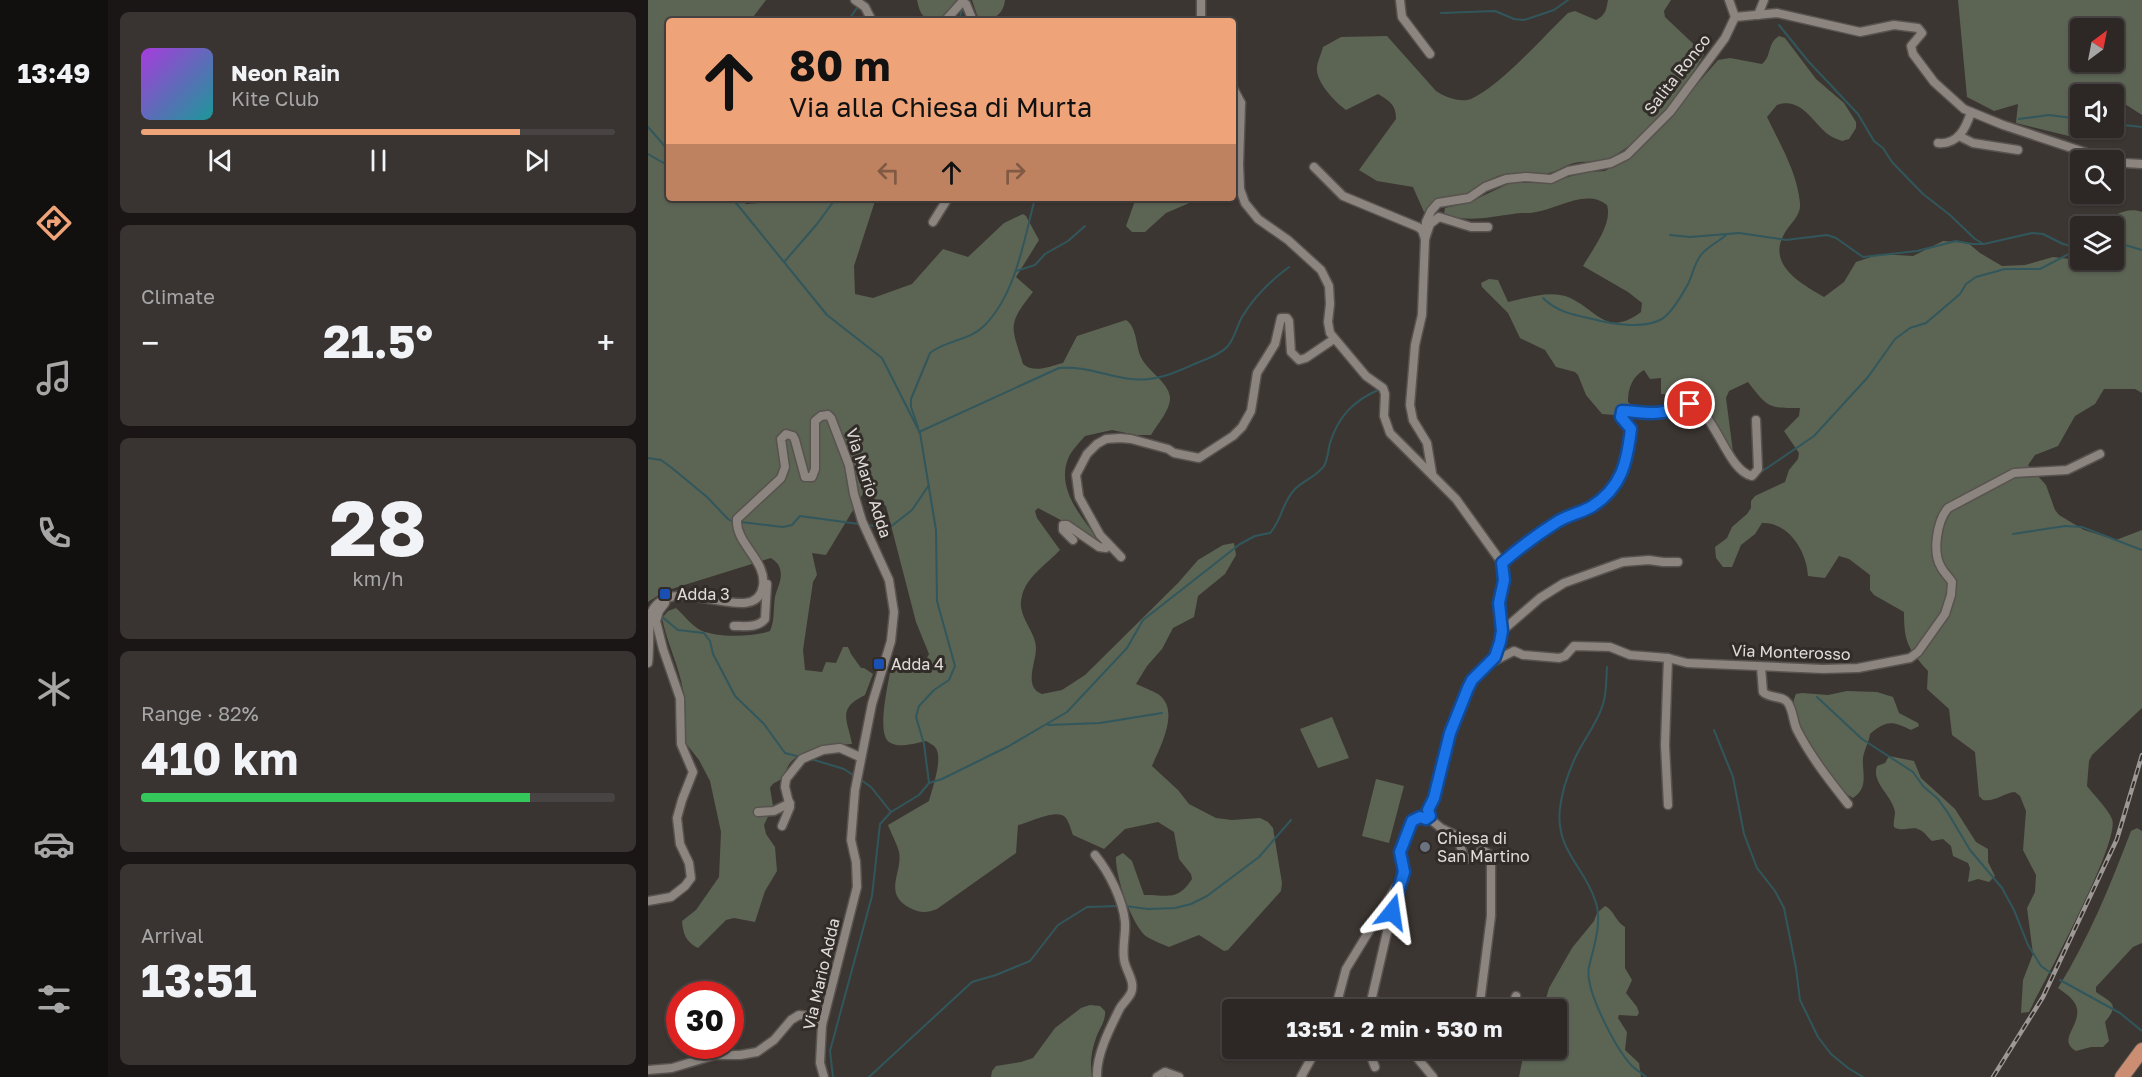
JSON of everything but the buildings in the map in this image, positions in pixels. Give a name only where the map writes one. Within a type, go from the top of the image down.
[{"type":"main road","points":[[2122,1077],[2142,1050]]},
{"type":"street","points":[[855,0],[865,7],[870,18]]},
{"type":"street","points":[[1201,0],[1201,18]]},
{"type":"street","points":[[1400,0],[1402,16],[1430,54]]},
{"type":"street","points":[[1730,0],[1735,17],[1777,13],[1860,32],[1893,25],[1918,28],[1922,33],[1911,46],[1913,54],[1934,82],[1964,109],[2003,125],[2087,153],[2125,163],[2142,164]]},
{"type":"street","points":[[1758,15],[1764,0]]},
{"type":"street","points":[[948,18],[962,2],[966,4],[972,18]]},
{"type":"street","name":"Salita Ronco","points":[[1432,474],[1427,443],[1413,420],[1410,405],[1415,345],[1422,315],[1428,216],[1438,203],[1469,198],[1485,187],[1506,179],[1526,177],[1551,179],[1568,171],[1611,164],[1627,155],[1670,112],[1725,38],[1735,17]]},
{"type":"street","points":[[1236,94],[1241,103],[1239,164],[1242,195],[1258,219],[1322,270],[1329,286],[1328,322],[1334,339],[1366,376],[1383,388],[1385,394],[1383,416],[1390,433],[1456,499],[1502,563],[1504,580],[1499,603],[1502,631],[1495,657],[1472,680],[1468,688],[1450,733],[1434,798],[1426,815],[1412,821],[1400,852],[1404,868],[1371,999]]},
{"type":"street","points":[[1236,109],[1241,103]]},
{"type":"street","points":[[1938,143],[1952,141],[1959,136],[1971,112]]},
{"type":"street","points":[[1959,136],[1973,143],[2018,150]]},
{"type":"street","points":[[1314,167],[1343,196],[1418,227],[1422,230],[1425,239]]},
{"type":"street","points":[[933,222],[946,201]]},
{"type":"street","points":[[1425,239],[1430,224],[1439,217],[1471,227],[1488,227]]},
{"type":"street","points":[[1121,557],[1108,544],[1088,516],[1077,490],[1078,470],[1092,448],[1106,439],[1131,439],[1168,449],[1174,453],[1199,458],[1233,436],[1242,427],[1251,411],[1257,373],[1275,344],[1281,318],[1287,318],[1289,321],[1291,352],[1299,360],[1306,358],[1334,339]]},
{"type":"street","points":[[1502,563],[1520,546],[1558,521],[1592,506],[1608,494],[1621,476],[1629,442],[1631,429],[1621,417],[1622,411],[1662,412],[1677,404],[1684,402],[1690,404],[1711,423],[1737,464],[1745,473],[1752,476],[1758,469],[1756,420]]},
{"type":"street","name":"Via Mario Adda","points":[[764,577],[739,533],[737,519],[781,478],[785,460],[781,439],[786,434],[793,435],[805,477],[812,477],[815,421],[821,416],[828,415],[833,422],[849,465],[862,521],[889,580],[894,612],[891,641],[872,704],[855,790],[851,840],[856,862],[857,887],[822,1025],[820,1064],[824,1077]]},
{"type":"street","name":"Via Monterosso","points":[[1489,664],[1514,651],[1524,655],[1559,658],[1565,656],[1574,646],[1610,647],[1630,655],[1668,658],[1687,663],[1858,669],[1914,656],[1940,621],[1951,595],[1952,582],[1939,564],[1937,543],[1938,528],[1948,508],[2014,473],[2067,470],[2100,454]]},
{"type":"street","points":[[1073,540],[1063,530],[1063,525],[1067,525],[1099,547],[1106,548],[1108,544]]},
{"type":"street","points":[[1502,631],[1540,598],[1564,584],[1623,562],[1648,560],[1678,562]]},
{"type":"street","points":[[648,663],[649,618],[656,606],[669,598],[682,596],[750,604],[761,594],[764,577]]},
{"type":"street","points":[[734,626],[752,626],[762,623],[765,619],[767,580],[764,577]]},
{"type":"street","points":[[648,901],[671,897],[691,878],[689,863],[680,844],[678,818],[693,772],[681,744],[680,698],[656,621],[659,611],[669,598]]},
{"type":"street","points":[[1668,658],[1665,745],[1668,805]]},
{"type":"street","points":[[1761,666],[1763,692],[1769,697],[1787,701],[1795,727],[1813,760],[1848,804]]},
{"type":"street","points":[[782,826],[789,812],[790,803],[785,790],[786,779],[802,759],[823,750],[840,748],[860,757]]},
{"type":"street","points":[[758,812],[774,811],[790,803]]},
{"type":"street","points":[[1426,815],[1441,828],[1457,836],[1464,857],[1471,859],[1482,850],[1491,855],[1491,916],[1480,999]]},
{"type":"street","points":[[1095,855],[1108,874],[1120,902],[1125,923],[1124,961],[1133,983],[1131,993],[1121,1006],[1101,1053],[1097,1077]]},
{"type":"street","points":[[1338,999],[1346,969],[1400,881]]},
{"type":"street","points":[[648,1070],[672,1068],[715,1055],[757,1052],[778,1036],[791,1020],[799,1015],[809,1016],[822,1025]]},
{"type":"street","points":[[1302,1077],[1311,1059]]},
{"type":"street","points":[[1372,1059],[1375,1067]]},
{"type":"street","points":[[1418,1059],[1433,1077]]},
{"type":"street","points":[[1157,1077],[1165,1072],[1179,1077]]},
{"type":"green space","points":[[648,0],[766,0],[752,18],[666,18],[666,201],[744,201],[746,204],[772,201],[875,201],[854,266],[855,294],[873,298],[912,284],[943,249],[968,257],[1004,223],[1023,214],[1039,240],[1016,277],[1033,292],[1015,319],[1014,326],[1023,364],[1037,369],[1063,363],[1077,336],[1126,320],[1130,323],[1142,359],[1166,387],[1170,402],[1151,435],[1136,435],[1112,430],[1085,436],[1069,456],[1065,470],[1068,492],[1079,513],[1099,540],[1093,542],[1072,526],[1038,508],[1035,511],[1037,518],[1060,550],[1032,577],[1022,596],[1022,610],[1036,648],[1032,674],[1033,686],[1042,694],[1062,690],[1085,675],[1178,583],[1198,560],[1223,545],[1234,543],[1236,555],[1225,574],[1198,596],[1194,617],[1173,628],[1162,649],[1147,666],[1136,684],[1158,694],[1165,701],[1168,709],[1167,729],[1152,766],[1178,790],[1189,804],[1216,818],[1232,820],[1260,818],[1268,822],[1273,828],[1282,883],[1281,891],[1228,950],[1224,951],[1199,935],[1169,947],[1147,937],[1136,923],[1121,888],[1116,857],[1123,853],[1132,861],[1144,895],[1177,894],[1192,879],[1191,874],[1179,859],[1174,832],[1158,822],[1125,829],[1104,849],[1073,835],[1065,817],[1056,814],[1018,825],[1016,853],[937,909],[920,912],[902,902],[895,889],[899,852],[888,825],[929,801],[938,758],[935,747],[926,741],[902,745],[889,742],[885,737],[884,706],[891,667],[927,658],[929,654],[916,622],[886,506],[864,492],[826,555],[812,553],[817,575],[813,582],[803,650],[805,670],[822,672],[826,662],[836,663],[843,647],[848,647],[861,668],[873,674],[865,695],[850,705],[847,710],[852,744],[819,748],[803,753],[790,763],[782,778],[773,784],[770,788],[773,806],[764,825],[766,834],[775,847],[777,871],[765,891],[755,922],[734,918],[726,920],[698,948],[686,937],[682,921],[696,910],[719,877],[721,832],[710,781],[699,760],[684,741],[684,696],[662,618],[668,611],[676,608],[697,628],[707,633],[735,636],[770,631],[781,573],[778,564],[771,558],[665,591],[648,602]]},
{"type":"green space","points":[[917,0],[957,0],[942,18],[926,18]]},
{"type":"green space","points":[[972,0],[1005,0],[1003,8],[993,18],[980,18],[977,15]]},
{"type":"green space","points":[[1608,0],[1671,0],[1664,11],[1665,17],[1704,54],[1676,98],[1651,126],[1624,150],[1605,160],[1574,163],[1549,173],[1511,173],[1498,176],[1462,197],[1424,212],[1413,187],[1377,181],[1359,170],[1396,119],[1395,110],[1389,101],[1378,94],[1346,110],[1342,107],[1328,93],[1318,76],[1317,65],[1323,47],[1341,37],[1387,36],[1436,91],[1453,99],[1467,100],[1482,93],[1508,72],[1568,13],[1575,11],[1596,20],[1604,14]]},
{"type":"green space","points":[[1958,0],[2142,0],[2142,115],[2124,103],[2124,84],[2070,84],[2070,136],[2016,123],[2018,104],[1994,111],[1967,97]]},
{"type":"green space","points":[[1779,36],[1785,38],[1816,79],[1844,103],[1856,122],[1856,128],[1849,139],[1842,141],[1829,135],[1807,113],[1794,104],[1777,105],[1767,117],[1792,169],[1800,203],[1798,214],[1781,240],[1779,251],[1782,261],[1795,278],[1824,297],[1844,282],[1856,262],[1880,254],[1913,256],[1943,241],[1968,243],[2002,266],[2025,265],[2053,257],[2070,259],[2070,270],[2124,270],[2124,216],[2115,216],[2132,210],[2142,212],[2142,393],[2135,389],[2104,389],[2095,404],[2075,416],[2058,446],[2035,455],[2028,465],[2046,485],[2059,515],[2084,530],[2116,540],[2142,530],[2142,708],[2092,755],[2089,761],[2087,786],[2110,815],[2112,832],[2093,882],[2029,1012],[2021,1013],[2023,980],[2033,954],[2027,908],[2035,892],[2036,875],[2023,850],[2026,811],[2020,796],[2015,792],[1988,800],[1983,800],[1979,796],[1975,752],[1952,735],[1949,709],[1927,689],[1928,671],[1908,644],[1904,612],[1874,595],[1870,590],[1870,575],[1849,559],[1839,556],[1825,578],[1808,576],[1804,557],[1795,540],[1780,527],[1772,524],[1762,523],[1755,534],[1741,545],[1732,567],[1723,567],[1716,558],[1715,547],[1727,538],[1732,527],[1747,514],[1755,496],[1785,482],[1789,470],[1798,459],[1799,453],[1784,431],[1799,416],[1800,408],[1781,408],[1770,405],[1748,382],[1729,391],[1726,398],[1733,452],[1715,422],[1703,408],[1689,398],[1661,394],[1661,378],[1650,379],[1644,370],[1634,380],[1629,392],[1628,402],[1636,409],[1619,410],[1615,415],[1602,414],[1586,395],[1578,375],[1556,367],[1545,350],[1520,338],[1508,313],[1482,287],[1481,283],[1489,279],[1498,280],[1508,302],[1546,294],[1568,297],[1610,322],[1629,319],[1641,312],[1642,303],[1628,292],[1583,266],[1604,228],[1607,220],[1607,205],[1590,198],[1533,213],[1470,219],[1444,214],[1445,208],[1470,202],[1510,183],[1547,183],[1586,172],[1605,171],[1623,161],[1652,136],[1718,60],[1730,58],[1762,64],[1775,39]]},
{"type":"green space","points":[[1135,201],[1194,201],[1166,213],[1145,232],[1132,232],[1126,226]]},
{"type":"green space","points":[[1847,691],[1877,692],[1893,697],[1899,713],[1918,723],[1919,726],[1911,730],[1890,723],[1870,734],[1863,758],[1863,785],[1853,798],[1846,794],[1809,747],[1801,733],[1793,706],[1796,694],[1828,695]]},
{"type":"green space","points":[[1332,717],[1349,758],[1318,768],[1300,729]]},
{"type":"green space","points":[[1889,756],[1914,761],[1921,778],[1955,809],[1976,842],[1988,849],[1988,862],[1995,876],[1989,882],[1978,879],[1968,882],[1970,868],[1968,863],[1953,856],[1951,846],[1943,839],[1932,841],[1917,829],[1894,827],[1895,812],[1879,784],[1876,772],[1877,766],[1885,763]]},
{"type":"green space","points":[[1376,779],[1404,786],[1389,843],[1362,836]]},
{"type":"green space","points":[[2137,828],[2142,831],[2142,943],[2133,947],[2096,987],[2096,992],[2113,1007],[2105,1022],[2109,1041],[2103,1047],[2076,1051],[2071,1047],[2069,1038],[2077,1016],[2077,1009],[2070,997],[2058,988],[2080,950],[2131,831]]},
{"type":"green space","points":[[1605,906],[1625,927],[1625,968],[1632,980],[1626,993],[1639,1013],[1637,1016],[1619,1015],[1618,1018],[1627,1032],[1625,1050],[1639,1063],[1641,1077],[1519,1077],[1523,1059],[1567,1059],[1567,999],[1546,999],[1549,988],[1572,948],[1594,921],[1597,913]]},
{"type":"green space","points":[[1090,1005],[1100,1006],[1105,1011],[1092,1053],[1092,1077],[991,1077],[996,1066],[1033,1058],[1055,1028],[1081,1008]]},
{"type":"waterway","points":[[1441,13],[1495,11],[1514,19],[1524,20],[1554,10],[1568,0]]},
{"type":"waterway","points":[[850,18],[859,5]]},
{"type":"waterway","points":[[960,18],[963,6]]},
{"type":"waterway","points":[[1779,25],[1808,61],[1858,114],[1874,141],[1883,148],[1892,162],[1923,194],[1982,243]]},
{"type":"waterway","points":[[2019,119],[2049,115],[2070,118]]},
{"type":"waterway","points":[[2124,125],[2142,127]]},
{"type":"waterway","points":[[648,127],[666,148]]},
{"type":"waterway","points":[[648,154],[666,164]]},
{"type":"waterway","points":[[734,201],[827,315],[882,358],[920,433],[936,530],[937,601],[955,666],[949,680],[934,690],[919,706],[916,717],[924,744],[929,783],[919,795],[891,812],[880,824],[872,896],[830,1051],[833,1077]]},
{"type":"waterway","points":[[785,261],[834,201]]},
{"type":"waterway","points":[[918,427],[911,407],[911,399],[930,353],[943,345],[978,331],[995,313],[1017,266],[1034,201]]},
{"type":"waterway","points":[[1016,271],[1035,265],[1045,254],[1068,241],[1085,226]]},
{"type":"waterway","points":[[1670,235],[1690,237],[1739,233],[1786,240],[1827,235],[1836,238],[1863,257],[1917,251],[1956,241],[1984,244],[2032,233],[2043,234],[2070,246]]},
{"type":"waterway","points":[[1543,298],[1554,307],[1566,312],[1600,321],[1626,325],[1653,323],[1668,314],[1676,304],[1701,255],[1726,235]]},
{"type":"waterway","points":[[2124,245],[2142,250]]},
{"type":"waterway","points":[[1761,472],[1814,436],[1868,377],[1895,339],[1910,328],[1926,323],[1960,294],[1966,284],[1976,277],[2005,269],[2040,269],[2070,253]]},
{"type":"waterway","points":[[919,432],[1059,368],[1083,369],[1138,380],[1161,377],[1214,356],[1228,346],[1242,317],[1257,296],[1289,267]]},
{"type":"waterway","points":[[929,783],[942,779],[1009,746],[1067,712],[1127,648],[1143,620],[1240,544],[1255,536],[1270,533],[1291,494],[1324,466],[1333,434],[1342,418],[1361,399],[1378,390]]},
{"type":"waterway","points":[[648,458],[661,460],[672,468],[735,523]]},
{"type":"waterway","points":[[868,525],[889,528],[912,510],[929,485]]},
{"type":"waterway","points":[[741,522],[783,527],[792,525],[800,516],[859,524]]},
{"type":"waterway","points":[[2013,534],[2065,526],[2082,527],[2142,550]]},
{"type":"waterway","points":[[661,616],[678,630],[704,633],[710,641],[713,654],[735,696],[764,724],[785,753],[800,757]]},
{"type":"waterway","points":[[1607,667],[1604,702],[1568,775],[1561,801],[1560,823],[1566,847],[1590,888],[1597,908],[1597,934],[1589,967],[1591,989],[1596,1004],[1625,1058],[1646,1077]]},
{"type":"waterway","points":[[1817,697],[1862,739],[1913,772],[1923,786],[1938,799],[1970,850],[2002,888],[2028,945],[2041,966],[2051,973]]},
{"type":"waterway","points":[[1048,725],[1100,723],[1162,713]]},
{"type":"waterway","points":[[1714,730],[1733,777],[1744,834],[1757,868],[1775,891],[1784,908],[1800,1000],[1818,1037],[1831,1054],[1863,1077]]},
{"type":"waterway","points":[[811,759],[844,769],[856,777]]},
{"type":"waterway","points":[[861,780],[871,787],[891,812]]},
{"type":"waterway","points":[[1125,906],[1148,909],[1175,908],[1191,904],[1207,896],[1259,857],[1291,820]]},
{"type":"waterway","points":[[869,1077],[972,982],[1030,961],[1058,925],[1087,907],[1119,906]]},
{"type":"waterway","points":[[2060,980],[2120,1013],[2142,1031]]},
{"type":"railway","points":[[1993,1077],[2043,997],[2117,839],[2142,755]]},
{"type":"place","name":"Adda 3","points":[[665,594]]},
{"type":"place","name":"Adda 4","points":[[879,664]]},
{"type":"place","name":"Chiesa di San Martino","points":[[1425,847]]},
{"type":"route","points":[[1392,912],[1404,872],[1399,854],[1412,821],[1420,817],[1428,819],[1430,816],[1428,810],[1434,798],[1450,733],[1472,680],[1495,657],[1500,642],[1502,631],[1499,603],[1504,580],[1502,563],[1520,546],[1558,521],[1581,512],[1608,494],[1621,476],[1629,442],[1631,429],[1621,417],[1622,411],[1662,412],[1677,404],[1684,402],[1690,404]]}]
